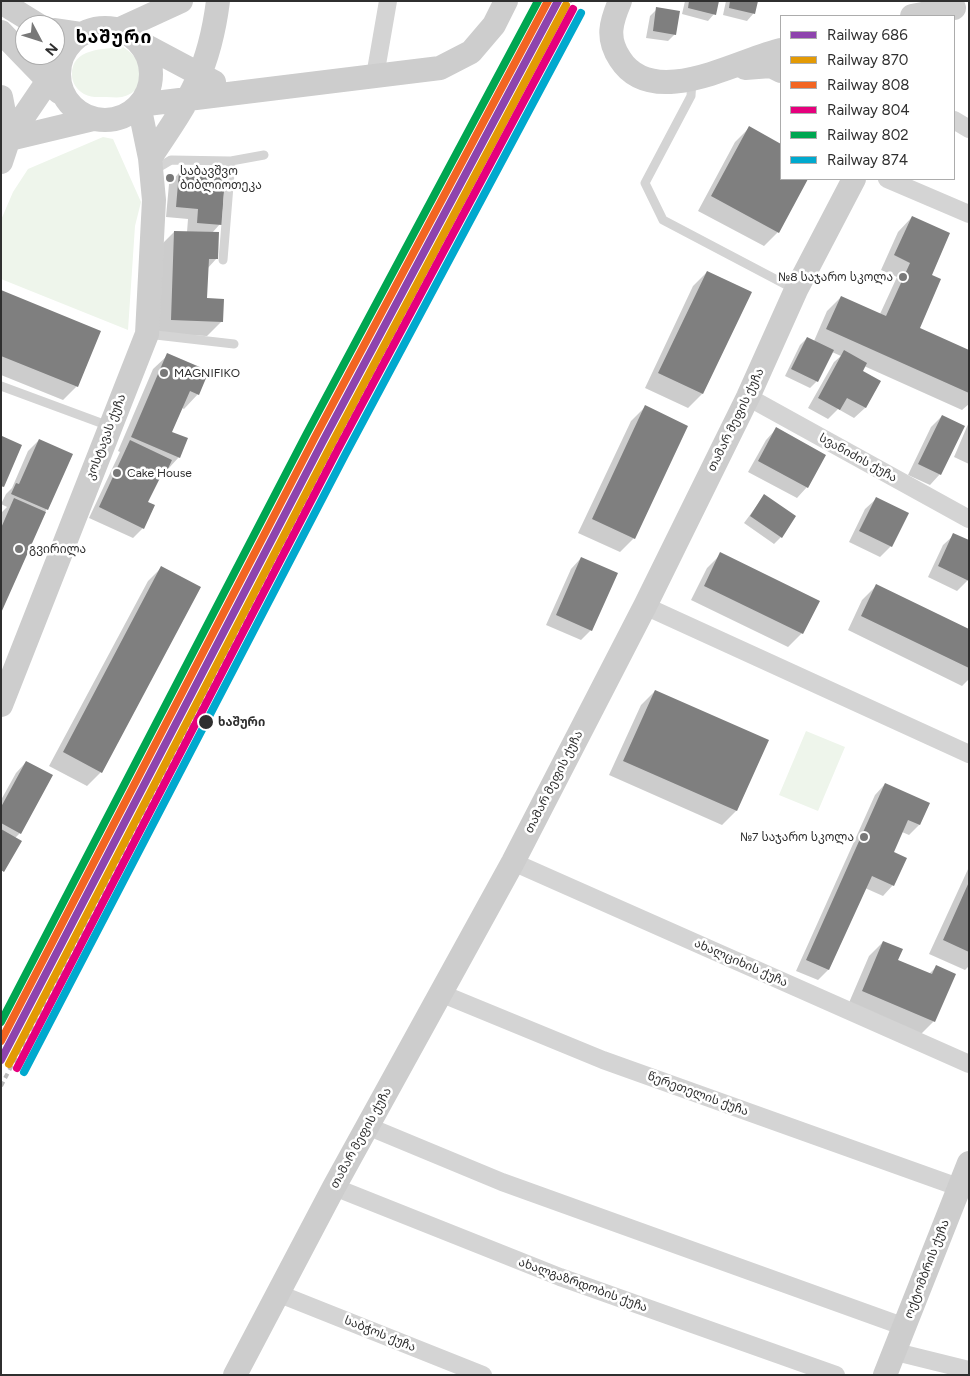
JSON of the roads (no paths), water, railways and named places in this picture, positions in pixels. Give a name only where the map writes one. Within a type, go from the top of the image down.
[{"type":"street","points":[[128,35],[181,1]]},
{"type":"street","points":[[151,165],[202,74],[214,35],[218,1]]},
{"type":"street","points":[[375,76],[388,1]]},
{"type":"street","points":[[140,105],[235,95],[440,68],[472,52],[494,24],[506,1]]},
{"type":"street","points":[[620,1],[611,23],[610,37],[614,51],[622,63],[635,75],[649,80],[669,81],[692,78],[726,70],[780,50]]},
{"type":"street","points":[[1,2],[22,15]]},
{"type":"street","points":[[918,15],[955,9]]},
{"type":"street","points":[[5,140],[54,72],[66,49],[82,34],[96,29],[128,35],[202,74],[235,95]]},
{"type":"street","points":[[65,31],[82,34]]},
{"type":"street","points":[[1,32],[54,72],[64,98],[79,113],[93,119]]},
{"type":"street","points":[[5,140],[93,119],[115,120],[132,112],[140,105],[149,88],[151,72],[146,53],[128,35]]},
{"type":"street","points":[[726,70],[771,66],[780,70]]},
{"type":"street","points":[[1,97],[5,140],[1,162]]},
{"type":"street","name":"კოსტავას ქუჩა","points":[[2,703],[147,334],[154,200],[151,165],[140,105]]},
{"type":"street","points":[[955,121],[969,129]]},
{"type":"street","name":"თამარ მეფის ქუჩა","points":[[235,1375],[367,1126],[513,862],[645,606],[748,397],[796,290],[853,180]]},
{"type":"street","points":[[889,180],[969,214]]},
{"type":"street","name":"სვანიძის ქუჩა","points":[[748,397],[969,519]]},
{"type":"street","points":[[645,606],[969,754]]},
{"type":"street","name":"ახალციხის ქუჩა","points":[[513,862],[969,1064]]},
{"type":"street","name":"წერეთელის ქუჩა","points":[[440,993],[603,1060],[958,1187]]},
{"type":"street","points":[[367,1126],[502,1182],[905,1327]]},
{"type":"street","name":"ოქტომბრის ქუჩა","points":[[885,1375],[896,1352],[958,1187],[969,1163]]},
{"type":"street","name":"ახალგაზრდობის ქუჩა","points":[[334,1187],[560,1278],[836,1375]]},
{"type":"street","name":"საბჭოს ქუჩა","points":[[277,1293],[483,1375]]},
{"type":"street","points":[[896,1352],[969,1370]]},
{"type":"lane","points":[[692,78],[691,96],[645,183],[663,220],[796,290]]},
{"type":"lane","points":[[151,165],[171,160],[231,161],[264,155]]},
{"type":"lane","points":[[223,260],[231,161]]},
{"type":"lane","points":[[147,334],[234,344]]},
{"type":"lane","points":[[1,386],[110,426]]},
{"type":"railway","points":[[1,1086],[399,323],[570,1]]},
{"type":"rail line","name":"802","points":[[1,1022],[306,435],[538,1]]},
{"type":"rail line","name":"808","points":[[1,1041],[314,439],[548,1]]},
{"type":"rail line","name":"686","points":[[1,1060],[322,443],[558,1]]},
{"type":"rail line","name":"870","points":[[9,1064],[330,447],[566,5]]},
{"type":"rail line","name":"804","points":[[17,1068],[337,451],[573,9]]},
{"type":"rail line","name":"874","points":[[24,1072],[345,455],[581,13]]},
{"type":"place","name":"საბავშვო ბიბლიოთეკა","points":[[170,178]]},
{"type":"place","name":"№8 საჯარო სკოლა","points":[[903,277]]},
{"type":"place","name":"MAGNIFIKO","points":[[164,373]]},
{"type":"place","name":"Cake House","points":[[117,473]]},
{"type":"place","name":"გვირილა","points":[[19,549]]},
{"type":"place","name":"ხაშური","points":[[206,722]]},
{"type":"place","name":"№7 საჯარო სკოლა","points":[[864,837]]},
{"type":"district","name":"ხაშური","points":[[114,38]]}]
